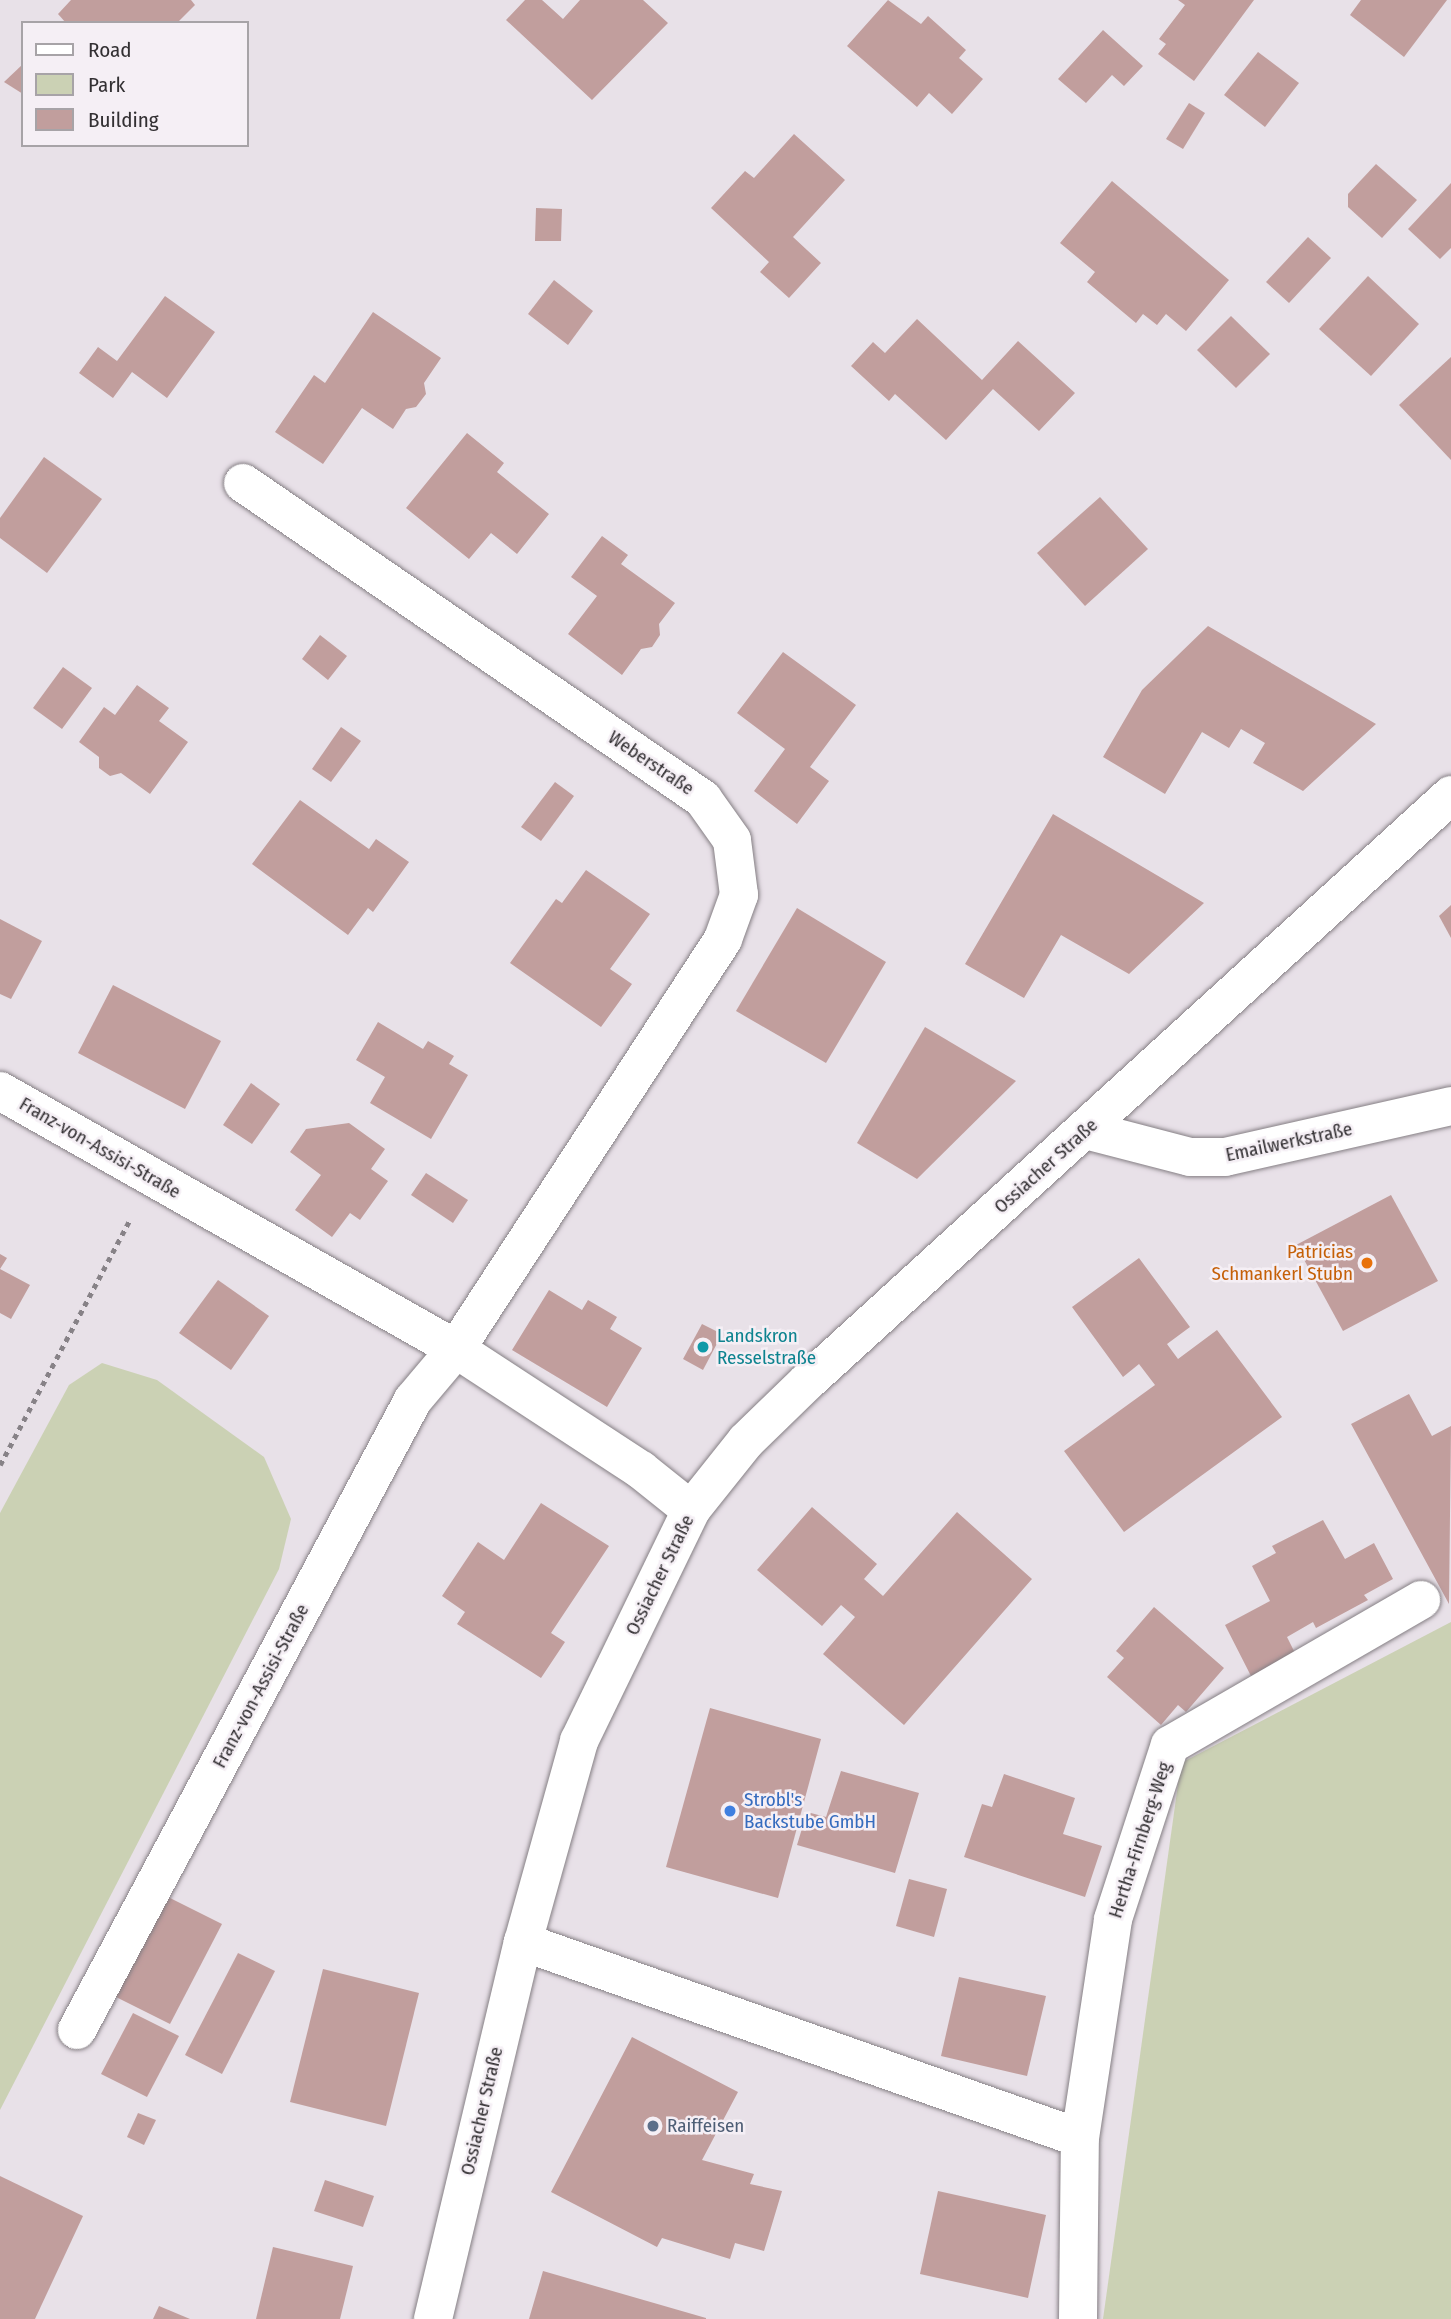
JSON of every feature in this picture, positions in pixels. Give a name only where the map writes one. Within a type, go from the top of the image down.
[{"type":"street","name":"Weberstraße","points":[[243,484],[703,799],[732,840],[738,895],[723,939],[456,1349]]},
{"type":"street","name":"Ossiacher Straße","points":[[433,2319],[523,1942],[579,1741],[691,1510],[746,1441],[808,1381],[1451,795]]},
{"type":"street","name":"Franz-von-Assisi-Straße","points":[[0,1091],[456,1349],[640,1470],[691,1510]]},
{"type":"street","name":"Emailwerkstraße","points":[[1086,1130],[1190,1157],[1225,1157],[1451,1107]]},
{"type":"street","name":"Franz-von-Assisi-Straße","points":[[77,2030],[413,1400],[456,1349]]},
{"type":"street","name":"Hertha-Firnberg-Weg","points":[[1078,2319],[1080,2138],[1113,1919],[1170,1745],[1421,1600]]},
{"type":"street","points":[[523,1942],[1080,2138]]},
{"type":"path","points":[[0,1465],[152,1179]]},
{"type":"green space","points":[[102,1363],[157,1380],[264,1457],[291,1519],[279,1569],[0,2110],[0,1513],[69,1385]]},
{"type":"green space","points":[[1451,1622],[1451,2319],[1103,2319],[1181,1763]]},
{"type":"building","points":[[71,0],[191,0],[195,5],[179,21],[64,21],[58,14]]},
{"type":"building","points":[[525,0],[542,0],[563,19],[580,0],[643,0],[668,23],[592,100],[506,20]]},
{"type":"building","points":[[888,0],[921,24],[928,16],[966,50],[959,58],[983,79],[952,114],[929,93],[917,107],[847,46]]},
{"type":"building","points":[[1178,0],[1254,0],[1194,81],[1158,54],[1166,44],[1159,39],[1185,5]]},
{"type":"building","points":[[1361,0],[1447,0],[1404,57],[1350,15]]},
{"type":"building","points":[[1103,30],[1143,66],[1124,86],[1112,75],[1086,103],[1058,79]]},
{"type":"building","points":[[1258,52],[1299,83],[1265,127],[1224,95]]},
{"type":"building","points":[[21,66],[21,93],[4,82]]},
{"type":"building","points":[[1189,103],[1205,113],[1183,149],[1166,139]]},
{"type":"building","points":[[794,134],[845,180],[793,237],[821,263],[789,298],[760,272],[769,262],[711,208],[745,171],[754,178]]},
{"type":"building","points":[[1376,164],[1417,200],[1382,238],[1348,207],[1348,194]]},
{"type":"building","points":[[1112,181],[1229,280],[1186,331],[1166,314],[1157,325],[1143,314],[1136,323],[1087,282],[1095,272],[1060,243]]},
{"type":"building","points":[[1451,183],[1451,248],[1440,259],[1408,229]]},
{"type":"building","points":[[536,208],[562,209],[561,241],[535,241]]},
{"type":"building","points":[[1308,237],[1331,258],[1289,303],[1266,282]]},
{"type":"building","points":[[1368,276],[1419,324],[1371,376],[1319,329]]},
{"type":"building","points":[[554,280],[593,311],[568,345],[528,314]]},
{"type":"building","points":[[165,296],[215,332],[167,398],[132,372],[113,398],[79,373],[98,347],[117,361]]},
{"type":"building","points":[[373,312],[441,358],[424,383],[426,394],[416,407],[406,409],[393,429],[362,408],[323,464],[275,432],[314,375],[325,383]]},
{"type":"building","points":[[1231,316],[1270,354],[1236,388],[1197,350]]},
{"type":"building","points":[[917,319],[982,380],[1018,341],[1075,393],[1039,431],[993,389],[946,440],[895,394],[889,401],[851,366],[873,342],[885,353]]},
{"type":"building","points":[[1451,357],[1451,460],[1399,405]]},
{"type":"building","points":[[467,433],[504,463],[497,472],[549,514],[517,554],[491,533],[469,559],[406,508]]},
{"type":"building","points":[[44,457],[102,499],[47,573],[0,538],[0,518]]},
{"type":"building","points":[[1100,497],[1148,549],[1085,606],[1037,553]]},
{"type":"building","points":[[602,536],[628,555],[621,564],[675,603],[659,624],[660,635],[652,647],[641,649],[622,675],[568,634],[597,596],[571,577]]},
{"type":"building","points":[[1208,626],[1376,724],[1303,791],[1253,763],[1265,743],[1241,729],[1229,748],[1202,732],[1165,794],[1103,757],[1142,690]]},
{"type":"building","points":[[320,635],[347,656],[328,680],[302,659]]},
{"type":"building","points":[[783,652],[856,705],[810,767],[829,781],[797,824],[754,791],[785,749],[737,713]]},
{"type":"building","points":[[63,667],[92,688],[62,729],[33,708]]},
{"type":"building","points":[[137,685],[169,708],[159,721],[188,742],[150,794],[121,773],[110,776],[99,768],[99,757],[79,742],[104,707],[115,715]]},
{"type":"building","points":[[341,727],[361,741],[331,782],[312,769]]},
{"type":"building","points":[[555,782],[574,796],[541,841],[521,827]]},
{"type":"building","points":[[300,800],[369,849],[376,839],[409,862],[373,912],[368,908],[348,935],[252,864]]},
{"type":"building","points":[[1053,814],[1204,903],[1129,974],[1061,935],[1024,998],[965,964]]},
{"type":"building","points":[[586,870],[650,914],[610,969],[632,984],[601,1027],[510,963],[556,899],[562,903]]},
{"type":"building","points":[[1451,905],[1451,938],[1439,916]]},
{"type":"building","points":[[797,908],[886,962],[826,1063],[736,1011]]},
{"type":"building","points":[[0,919],[42,941],[11,999],[0,994]]},
{"type":"building","points":[[113,985],[221,1041],[185,1109],[78,1053]]},
{"type":"building","points":[[378,1022],[423,1049],[428,1041],[454,1056],[449,1064],[468,1075],[431,1139],[370,1103],[385,1077],[356,1060]]},
{"type":"building","points":[[925,1027],[1016,1081],[917,1179],[857,1143]]},
{"type":"building","points":[[251,1083],[280,1104],[252,1144],[223,1125]]},
{"type":"building","points":[[349,1123],[385,1149],[371,1169],[388,1181],[360,1220],[350,1213],[332,1237],[295,1210],[321,1175],[290,1152],[306,1129]]},
{"type":"building","points":[[426,1173],[468,1200],[453,1223],[411,1195]]},
{"type":"building","name":"Patricias Schmankerl Stubn","points":[[1391,1195],[1438,1281],[1343,1331],[1296,1245]]},
{"type":"building","points":[[0,1254],[7,1258],[0,1269]]},
{"type":"building","points":[[1139,1258],[1190,1327],[1167,1344],[1178,1359],[1217,1330],[1282,1417],[1124,1532],[1064,1451],[1155,1385],[1139,1364],[1123,1377],[1072,1307]]},
{"type":"building","points":[[0,1269],[30,1285],[11,1319],[0,1313]]},
{"type":"building","points":[[218,1280],[269,1316],[231,1370],[179,1333]]},
{"type":"building","points":[[549,1290],[582,1310],[588,1300],[617,1317],[610,1329],[642,1348],[607,1407],[512,1350]]},
{"type":"building","name":"Landskron Resselstraße","points":[[702,1324],[722,1334],[703,1370],[683,1359]]},
{"type":"building","points":[[1409,1394],[1432,1436],[1451,1426],[1449,1604],[1351,1424]]},
{"type":"building","points":[[541,1503],[609,1546],[551,1633],[565,1642],[541,1678],[457,1624],[465,1612],[442,1596],[478,1542],[504,1560]]},
{"type":"building","points":[[812,1507],[877,1564],[864,1579],[883,1596],[957,1512],[1032,1579],[904,1725],[823,1654],[855,1617],[841,1605],[822,1626],[757,1570]]},
{"type":"building","points":[[1323,1520],[1345,1559],[1374,1543],[1393,1579],[1364,1595],[1368,1600],[1316,1628],[1313,1622],[1287,1637],[1295,1653],[1251,1676],[1225,1625],[1270,1601],[1252,1566],[1276,1553],[1272,1546]]},
{"type":"building","points":[[1154,1607],[1224,1668],[1186,1712],[1178,1705],[1161,1725],[1107,1677],[1124,1658],[1116,1651]]},
{"type":"building","points":[[710,1708],[821,1739],[778,1898],[666,1867]]},
{"type":"building","points":[[841,1771],[919,1793],[895,1873],[797,1845],[807,1812],[826,1817]]},
{"type":"building","points":[[1004,1774],[1075,1798],[1063,1834],[1102,1846],[1085,1897],[964,1857],[982,1804],[992,1807]]},
{"type":"building","points":[[909,1879],[947,1889],[934,1937],[896,1926]]},
{"type":"building","points":[[158,1892],[222,1924],[170,2024],[106,1992]]},
{"type":"building","points":[[238,1953],[275,1971],[222,2074],[185,2055]]},
{"type":"building","points":[[323,1969],[419,1993],[386,2126],[290,2102]]},
{"type":"building","points":[[959,1977],[1046,1996],[1027,2076],[941,2056]]},
{"type":"building","points":[[133,2013],[179,2036],[147,2097],[101,2074]]},
{"type":"building","name":"Raiffeisen","points":[[632,2037],[738,2092],[702,2160],[754,2174],[750,2184],[782,2191],[764,2251],[735,2243],[730,2259],[662,2238],[657,2247],[551,2192]]},
{"type":"building","points":[[138,2113],[156,2120],[144,2145],[127,2137]]},
{"type":"building","points":[[0,2176],[83,2216],[35,2319],[0,2319]]},
{"type":"building","points":[[325,2180],[374,2196],[363,2227],[314,2211]]},
{"type":"building","points":[[938,2191],[1046,2215],[1028,2298],[920,2274]]},
{"type":"building","points":[[273,2247],[353,2266],[340,2319],[256,2319]]},
{"type":"building","points":[[543,2271],[706,2318],[706,2319],[529,2319]]},
{"type":"building","points":[[159,2306],[190,2319],[153,2319]]},
{"type":"place","name":"Patricias Schmankerl Stubn","points":[[1367,1263]]},
{"type":"place","name":"Landskron Resselstraße","points":[[703,1347]]},
{"type":"place","name":"Strobl's Backstube GmbH","points":[[730,1811]]},
{"type":"place","name":"Raiffeisen","points":[[653,2126]]}]
